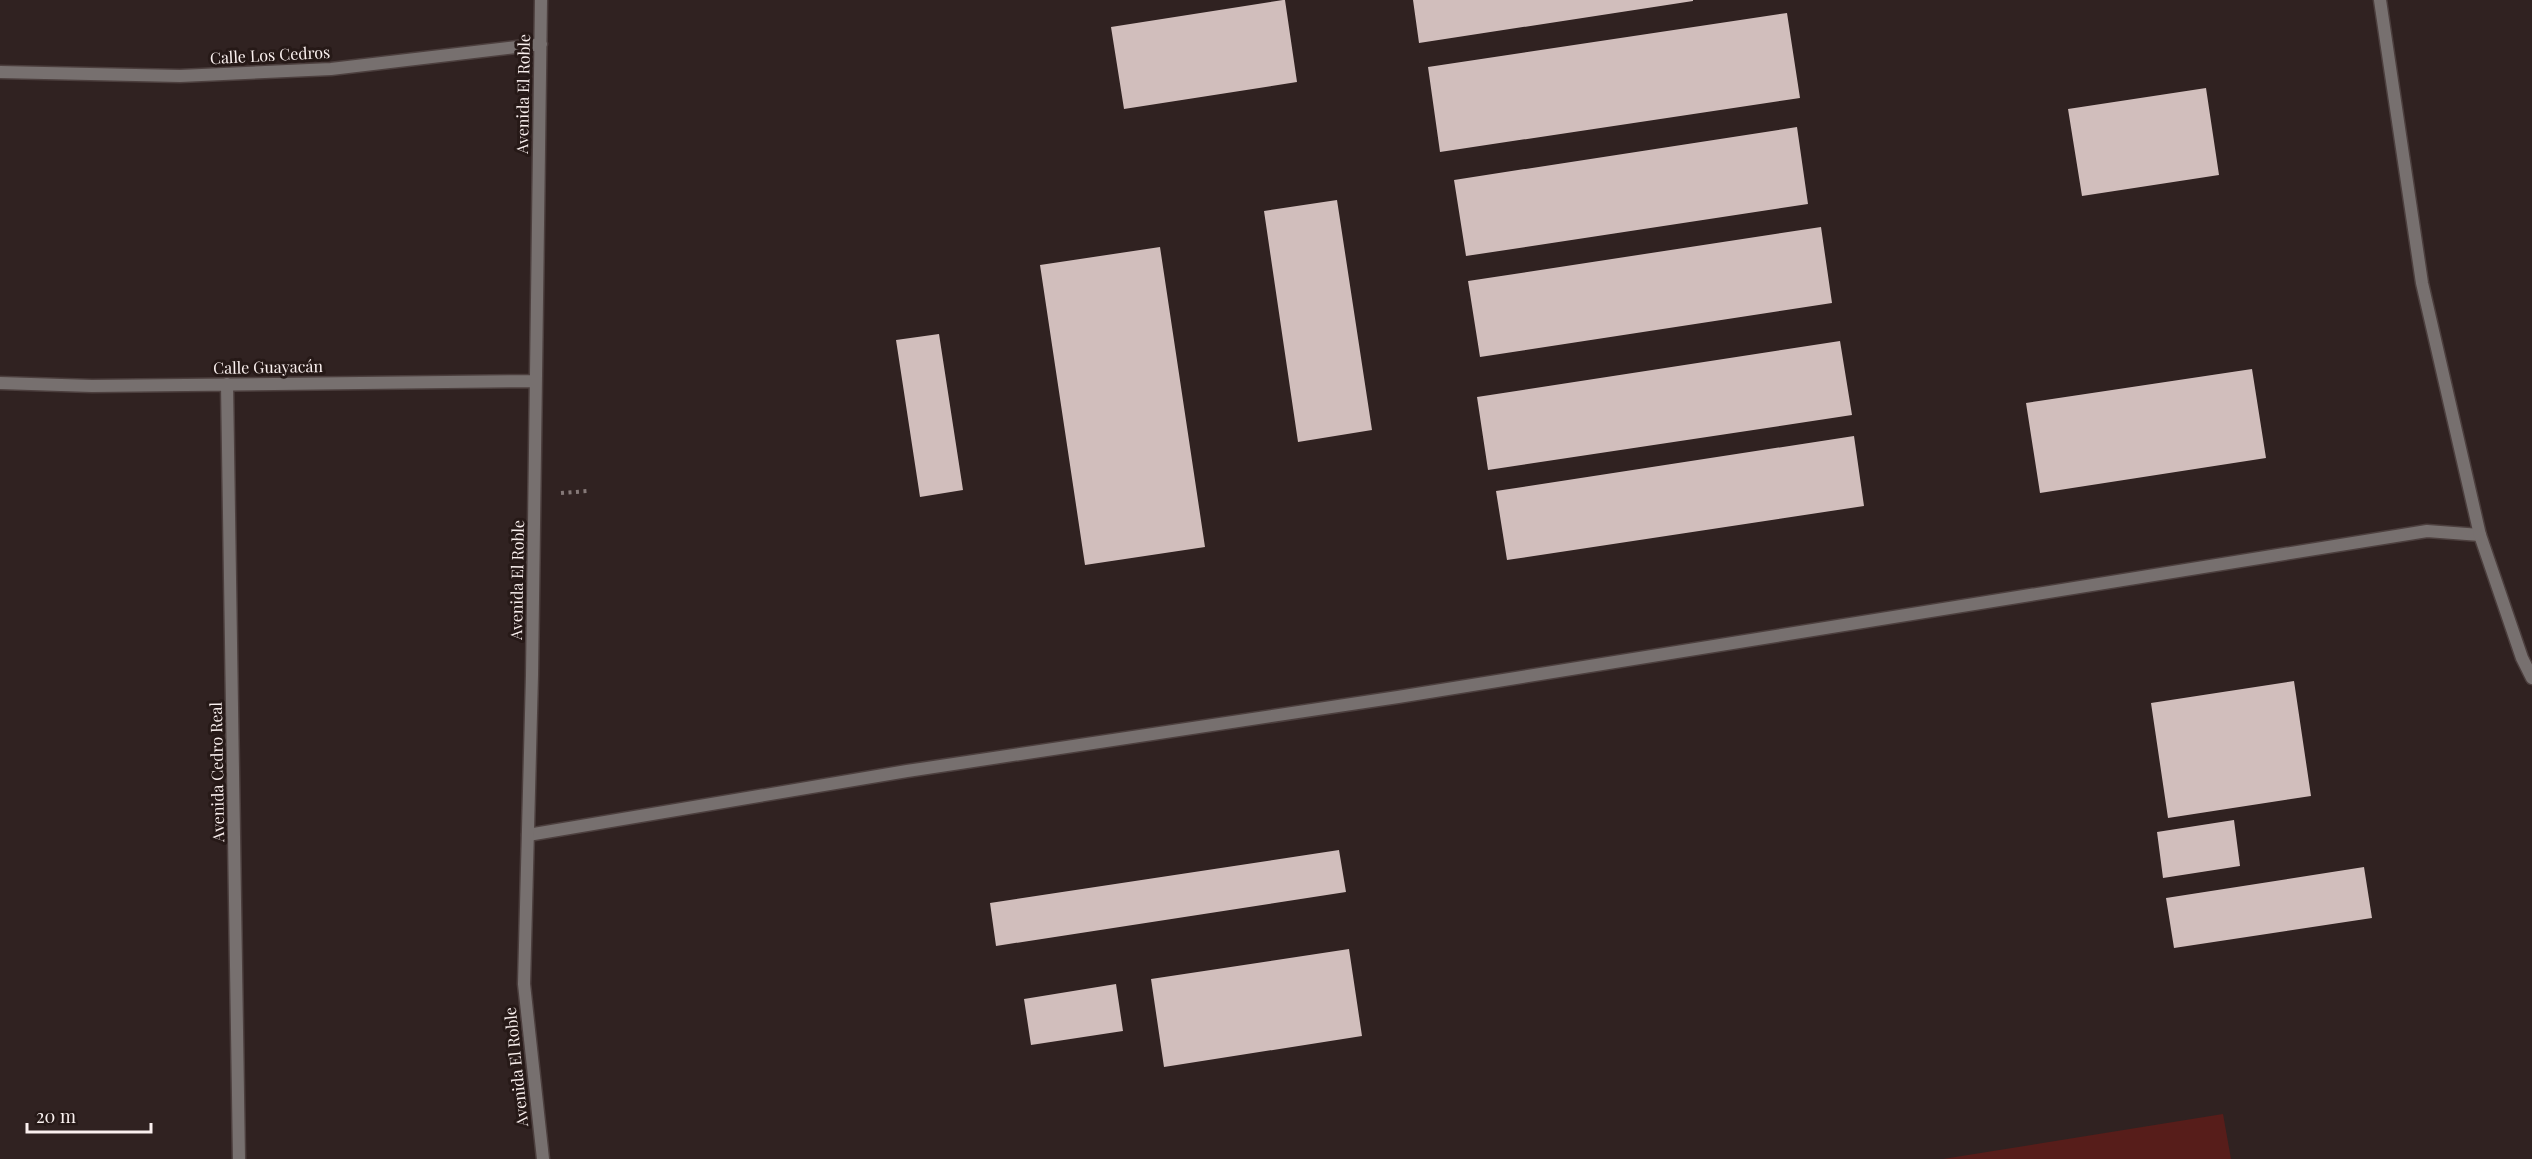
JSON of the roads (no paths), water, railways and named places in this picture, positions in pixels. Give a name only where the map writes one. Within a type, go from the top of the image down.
[{"type":"street","name":"Avenida El Roble","points":[[541,0],[524,984],[543,1159]]},
{"type":"street","points":[[2379,0],[2422,283],[2480,535],[2522,658],[2532,678]]},
{"type":"street","name":"Calle Los Cedros","points":[[0,72],[180,76],[331,69],[541,44]]},
{"type":"street","name":"Calle Guayacán","points":[[0,384],[92,386],[536,381]]},
{"type":"street","name":"Avenida Cedro Real","points":[[227,384],[239,1159]]},
{"type":"street","points":[[528,835],[907,771],[1398,697],[2427,531],[2480,535]]}]
